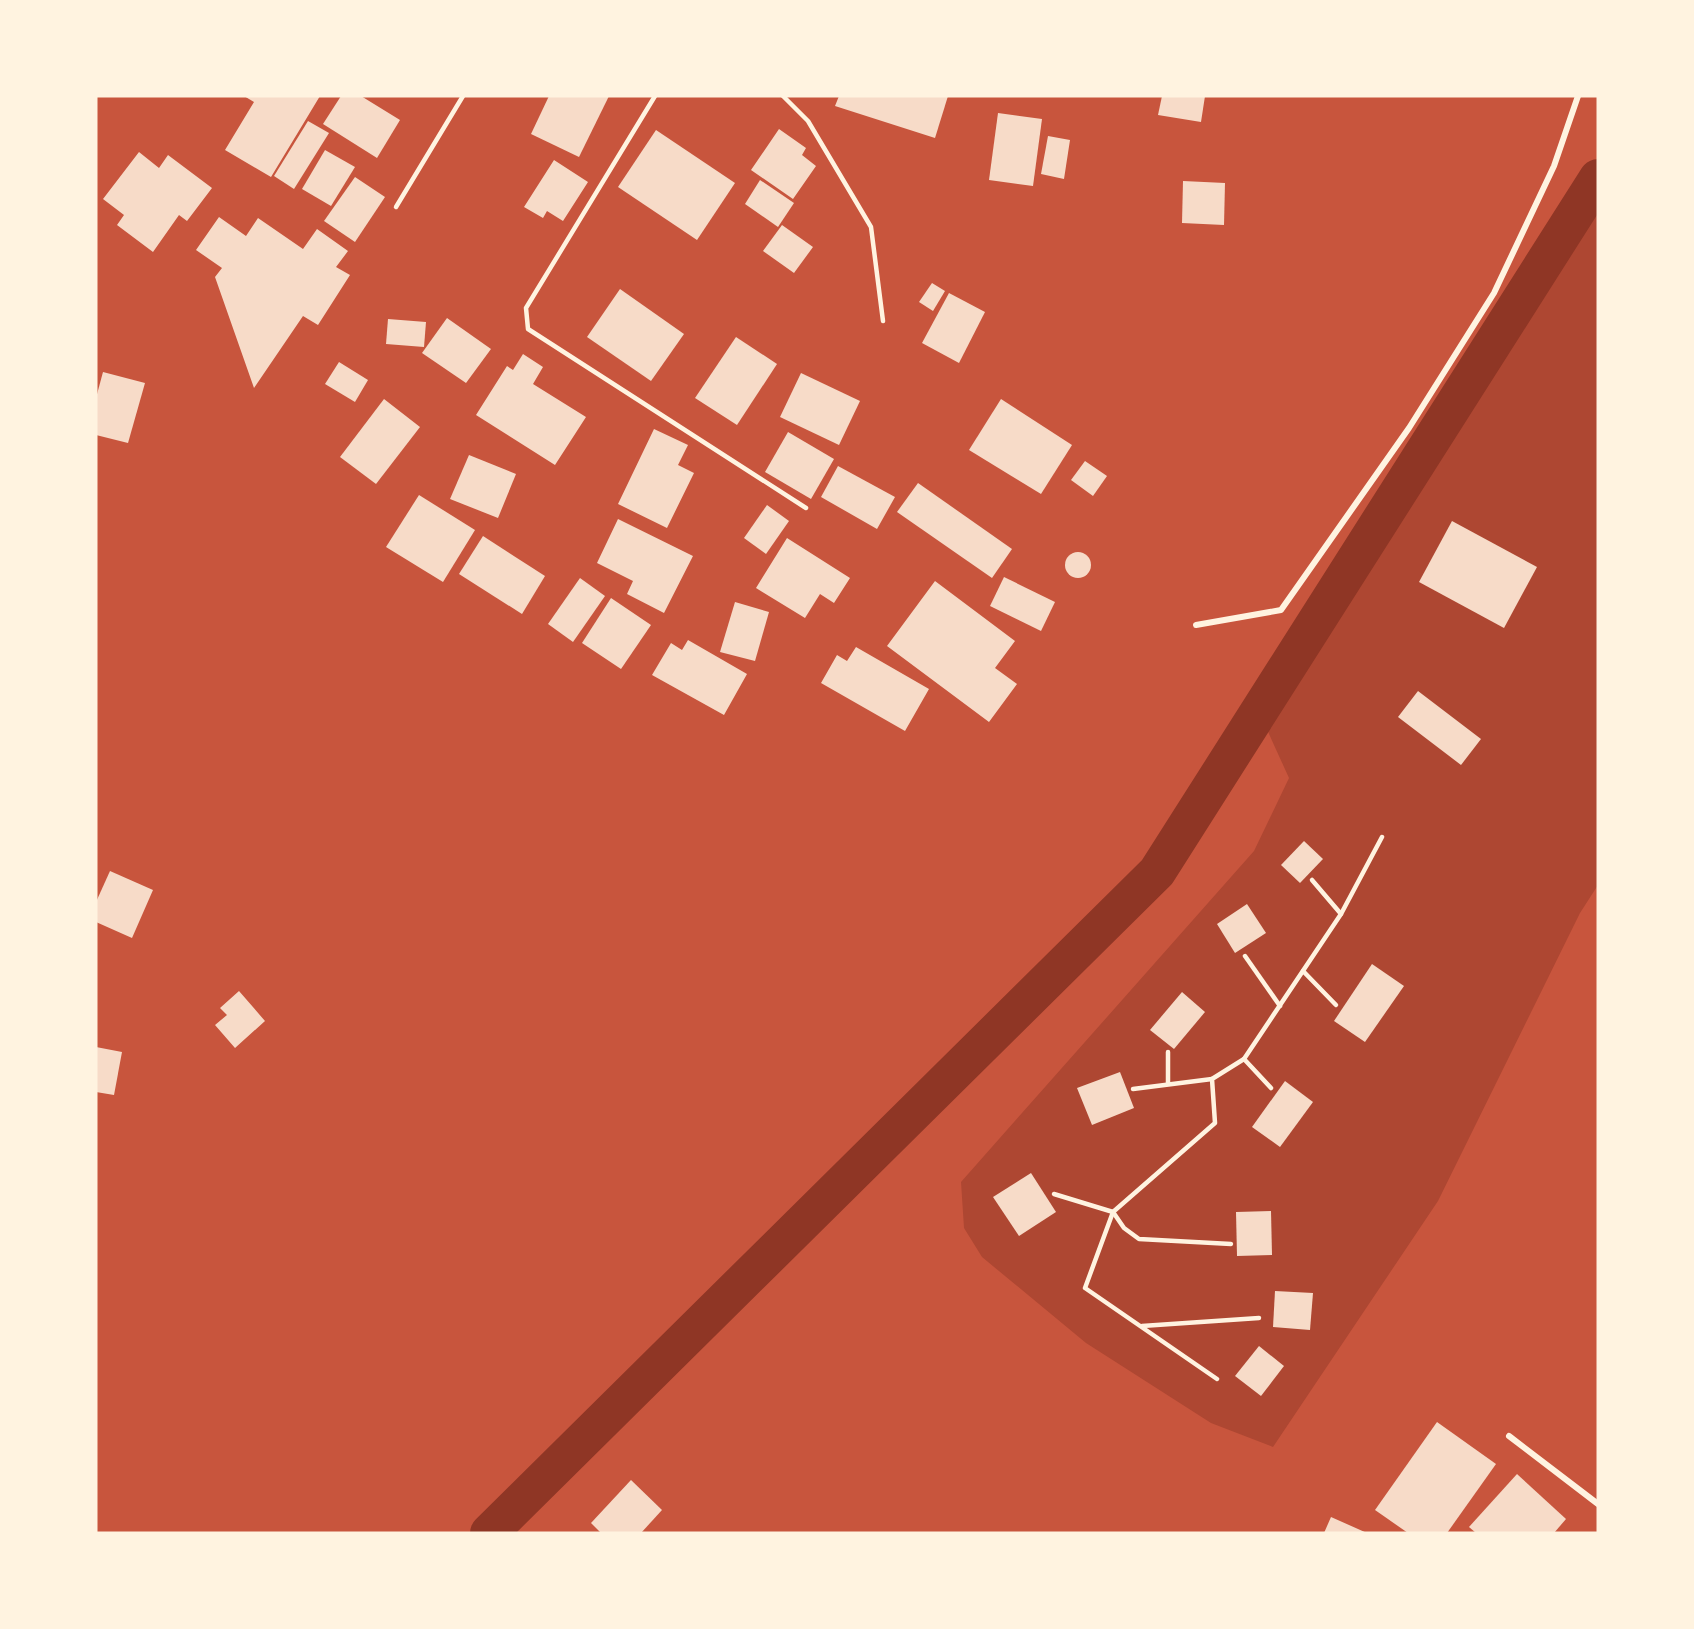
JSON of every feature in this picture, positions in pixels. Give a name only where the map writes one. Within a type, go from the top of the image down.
[{"type":"street","points":[[1196,625],[1281,610],[1409,428],[1494,293],[1554,166],[1578,96]]},
{"type":"street","points":[[1509,1436],[1598,1504]]},
{"type":"lane","points":[[396,207],[463,96]]},
{"type":"lane","points":[[655,96],[526,308],[528,329],[806,508]]},
{"type":"lane","points":[[783,96],[808,121],[871,227],[883,321]]},
{"type":"lane","points":[[1133,1089],[1212,1078],[1244,1059],[1341,914],[1382,837]]},
{"type":"lane","points":[[1312,880],[1341,914]]},
{"type":"lane","points":[[1245,956],[1280,1006]]},
{"type":"lane","points":[[1303,971],[1336,1005]]},
{"type":"lane","points":[[1168,1052],[1168,1083]]},
{"type":"lane","points":[[1244,1059],[1271,1088]]},
{"type":"lane","points":[[1212,1078],[1215,1123],[1113,1212],[1085,1288],[1217,1379]]},
{"type":"lane","points":[[1054,1194],[1113,1212],[1124,1228],[1138,1239],[1231,1244]]},
{"type":"lane","points":[[1141,1326],[1259,1318]]},
{"type":"shaded area","points":[[1598,178],[1598,885],[1580,913],[1438,1201],[1273,1447],[1211,1423],[1086,1343],[982,1257],[964,1228],[961,1182],[1254,851],[1289,778],[1259,712]]},
{"type":"building","points":[[244,96],[320,96],[271,177],[225,150],[254,102]]},
{"type":"building","points":[[341,96],[361,96],[400,120],[377,158],[323,124]]},
{"type":"building","points":[[549,96],[609,96],[579,157],[531,134]]},
{"type":"building","points":[[839,96],[948,96],[935,138],[835,106]]},
{"type":"building","points":[[1162,96],[1205,96],[1201,122],[1158,115]]},
{"type":"building","points":[[998,113],[1042,119],[1033,186],[989,180]]},
{"type":"building","points":[[308,121],[329,133],[294,189],[274,176]]},
{"type":"building","points":[[779,129],[806,148],[802,155],[816,166],[793,199],[751,170]]},
{"type":"building","points":[[656,130],[735,183],[697,240],[618,187]]},
{"type":"building","points":[[1048,136],[1070,140],[1064,179],[1041,174]]},
{"type":"building","points":[[325,150],[355,167],[331,206],[302,189]]},
{"type":"building","points":[[139,152],[159,168],[168,155],[212,188],[187,221],[179,215],[153,252],[117,225],[124,215],[103,199]]},
{"type":"building","points":[[554,160],[588,182],[563,221],[547,211],[543,218],[524,207]]},
{"type":"building","points":[[355,177],[385,197],[355,242],[324,221]]},
{"type":"building","points":[[760,180],[794,203],[778,227],[745,204]]},
{"type":"building","points":[[1183,181],[1225,183],[1224,225],[1182,223]]},
{"type":"building","points":[[219,217],[246,236],[258,218],[303,249],[317,229],[348,251],[336,267],[350,275],[318,325],[303,316],[254,388],[215,277],[222,268],[196,250]]},
{"type":"building","points":[[782,225],[813,247],[794,273],[763,251]]},
{"type":"building","points":[[932,283],[945,291],[933,311],[919,302]]},
{"type":"building","points":[[620,289],[684,334],[651,381],[587,337]]},
{"type":"building","points":[[949,293],[985,312],[959,363],[922,343]]},
{"type":"building","points":[[447,318],[491,349],[466,383],[422,353]]},
{"type":"building","points":[[388,319],[426,322],[424,347],[386,344]]},
{"type":"building","points":[[736,337],[777,364],[737,425],[695,398]]},
{"type":"building","points":[[523,354],[543,367],[533,384],[586,417],[555,465],[476,415],[507,366],[513,370]]},
{"type":"building","points":[[339,362],[368,380],[355,402],[325,384]]},
{"type":"building","points":[[103,372],[145,383],[128,443],[96,435],[96,398]]},
{"type":"building","points":[[801,373],[860,401],[839,445],[780,417]]},
{"type":"building","points":[[384,399],[420,427],[376,484],[340,457]]},
{"type":"building","points":[[1001,399],[1072,445],[1041,494],[969,450]]},
{"type":"building","points":[[654,429],[688,445],[678,465],[694,473],[667,528],[618,504]]},
{"type":"building","points":[[788,432],[834,459],[811,499],[765,472]]},
{"type":"building","points":[[469,455],[516,474],[498,518],[450,499]]},
{"type":"building","points":[[1085,461],[1107,476],[1093,496],[1071,480]]},
{"type":"building","points":[[838,466],[895,497],[877,529],[821,497]]},
{"type":"building","points":[[918,483],[1012,549],[992,578],[897,512]]},
{"type":"building","points":[[419,495],[475,530],[443,582],[386,547]]},
{"type":"building","points":[[767,505],[789,521],[766,554],[744,538]]},
{"type":"building","points":[[618,519],[693,556],[664,613],[627,594],[633,581],[597,563]]},
{"type":"building","points":[[1452,521],[1537,567],[1504,628],[1419,582]]},
{"type":"building","points":[[483,536],[545,576],[522,614],[459,574]]},
{"type":"building","points":[[787,538],[850,578],[834,603],[820,594],[805,618],[756,588]]},
{"type":"building","points":[[1078,552],[1087,556],[1091,565],[1087,574],[1078,578],[1069,574],[1065,565],[1069,556]]},
{"type":"building","points":[[1004,577],[1055,602],[1041,631],[990,606]]},
{"type":"building","points":[[580,578],[605,596],[573,642],[548,624]]},
{"type":"building","points":[[935,581],[1015,641],[995,668],[1017,684],[989,722],[887,646]]},
{"type":"building","points":[[611,598],[651,625],[621,669],[582,643]]},
{"type":"building","points":[[735,602],[769,612],[755,661],[720,652]]},
{"type":"building","points":[[688,640],[747,674],[724,715],[652,675],[671,643],[682,650]]},
{"type":"building","points":[[856,647],[929,689],[905,731],[821,683],[837,655],[847,661]]},
{"type":"building","points":[[1418,691],[1481,739],[1461,765],[1398,717]]},
{"type":"building","points":[[1304,841],[1323,859],[1300,883],[1281,865]]},
{"type":"building","points":[[110,871],[153,890],[132,938],[96,922],[96,902]]},
{"type":"building","points":[[1247,904],[1266,933],[1235,953],[1217,924]]},
{"type":"building","points":[[1372,964],[1404,986],[1365,1042],[1334,1021]]},
{"type":"building","points":[[239,991],[265,1021],[235,1048],[215,1025],[227,1015],[220,1008]]},
{"type":"building","points":[[1182,992],[1205,1012],[1174,1049],[1150,1030]]},
{"type":"building","points":[[96,1047],[122,1052],[114,1095],[96,1092]]},
{"type":"building","points":[[1120,1072],[1134,1108],[1092,1125],[1077,1088]]},
{"type":"building","points":[[1285,1081],[1313,1102],[1280,1147],[1252,1127]]},
{"type":"building","points":[[1031,1173],[1056,1212],[1019,1236],[993,1197]]},
{"type":"building","points":[[1271,1211],[1272,1255],[1237,1256],[1236,1212]]},
{"type":"building","points":[[1275,1291],[1313,1293],[1310,1330],[1273,1327]]},
{"type":"building","points":[[1259,1346],[1284,1366],[1261,1396],[1235,1376]]},
{"type":"building","points":[[1437,1422],[1496,1464],[1447,1533],[1408,1533],[1375,1510]]},
{"type":"building","points":[[1517,1474],[1566,1519],[1554,1533],[1476,1533],[1469,1527]]},
{"type":"building","points":[[631,1480],[662,1510],[641,1533],[601,1533],[591,1523]]},
{"type":"building","points":[[1331,1517],[1367,1533],[1324,1533]]},
{"type":"waterway","points":[[489,1533],[1157,872],[1598,178]]}]
